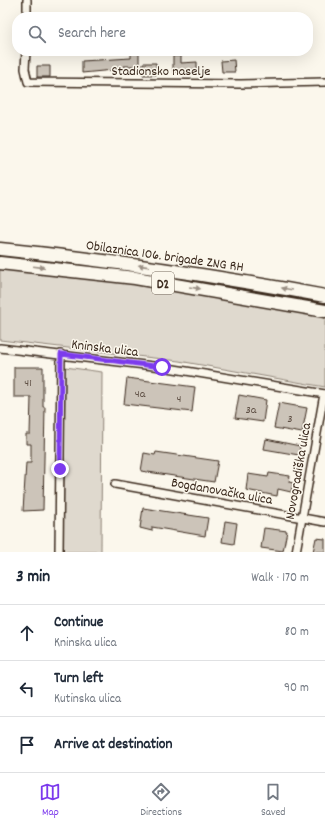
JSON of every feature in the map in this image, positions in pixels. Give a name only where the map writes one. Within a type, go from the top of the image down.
[{"type":"highway","name":"Obilaznica 106. brigade ZNG RH","points":[[0,250],[68,256],[191,273],[325,296]]},
{"type":"highway","name":"Obilaznica 106. brigade ZNG RH","points":[[0,263],[134,278],[325,311]]},
{"type":"street","points":[[27,0],[27,12]]},
{"type":"street","name":"Stadionsko naselje","points":[[26,56],[25,69],[28,82],[241,84],[325,82]]},
{"type":"street","name":"Kninska ulica","points":[[0,348],[162,367],[325,394]]},
{"type":"street","points":[[59,552],[61,354]]},
{"type":"street","name":"Novogradiška ulica","points":[[296,552],[325,394]]},
{"type":"street","name":"Bogdanovačka ulica","points":[[115,484],[325,522]]},
{"type":"shaded area","points":[[0,267],[176,289],[325,315],[325,387],[179,361],[0,340]]},
{"type":"shaded area","points":[[65,367],[102,372],[101,552],[63,552]]},
{"type":"building","points":[[131,56],[139,56],[139,66],[124,66],[124,69],[82,73],[82,61],[131,58]]},
{"type":"building","points":[[173,56],[181,56],[181,63],[197,62],[197,74],[173,72]]},
{"type":"building","points":[[234,60],[235,72],[222,72],[221,61]]},
{"type":"building","points":[[143,63],[156,63],[156,75],[143,75]]},
{"type":"building","points":[[37,66],[50,66],[50,77],[37,77]]},
{"type":"building","points":[[14,367],[43,367],[43,407],[45,407],[43,510],[23,511],[26,463],[31,463],[31,444],[26,444],[26,434],[30,434],[31,397],[14,397]]},
{"type":"building","points":[[127,378],[195,387],[192,412],[124,404]]},
{"type":"building","points":[[239,395],[266,400],[263,422],[235,418]]},
{"type":"building","points":[[279,403],[307,408],[302,433],[274,428]]},
{"type":"building","points":[[266,439],[300,446],[299,455],[264,449]]},
{"type":"building","points":[[156,452],[218,461],[214,482],[141,471],[144,453],[155,455]]},
{"type":"building","points":[[269,473],[290,476],[289,482],[293,483],[291,492],[278,489],[277,496],[246,490],[248,474],[268,477]]},
{"type":"building","points":[[143,508],[208,518],[205,536],[152,527],[152,531],[140,528]]},
{"type":"building","points":[[225,521],[237,523],[234,544],[222,542]]},
{"type":"building","points":[[264,528],[287,531],[283,551],[261,548]]},
{"type":"building","points":[[316,538],[325,539],[325,552],[313,552]]},
{"type":"route","points":[[60,469],[59,370],[61,354],[162,367]]}]
